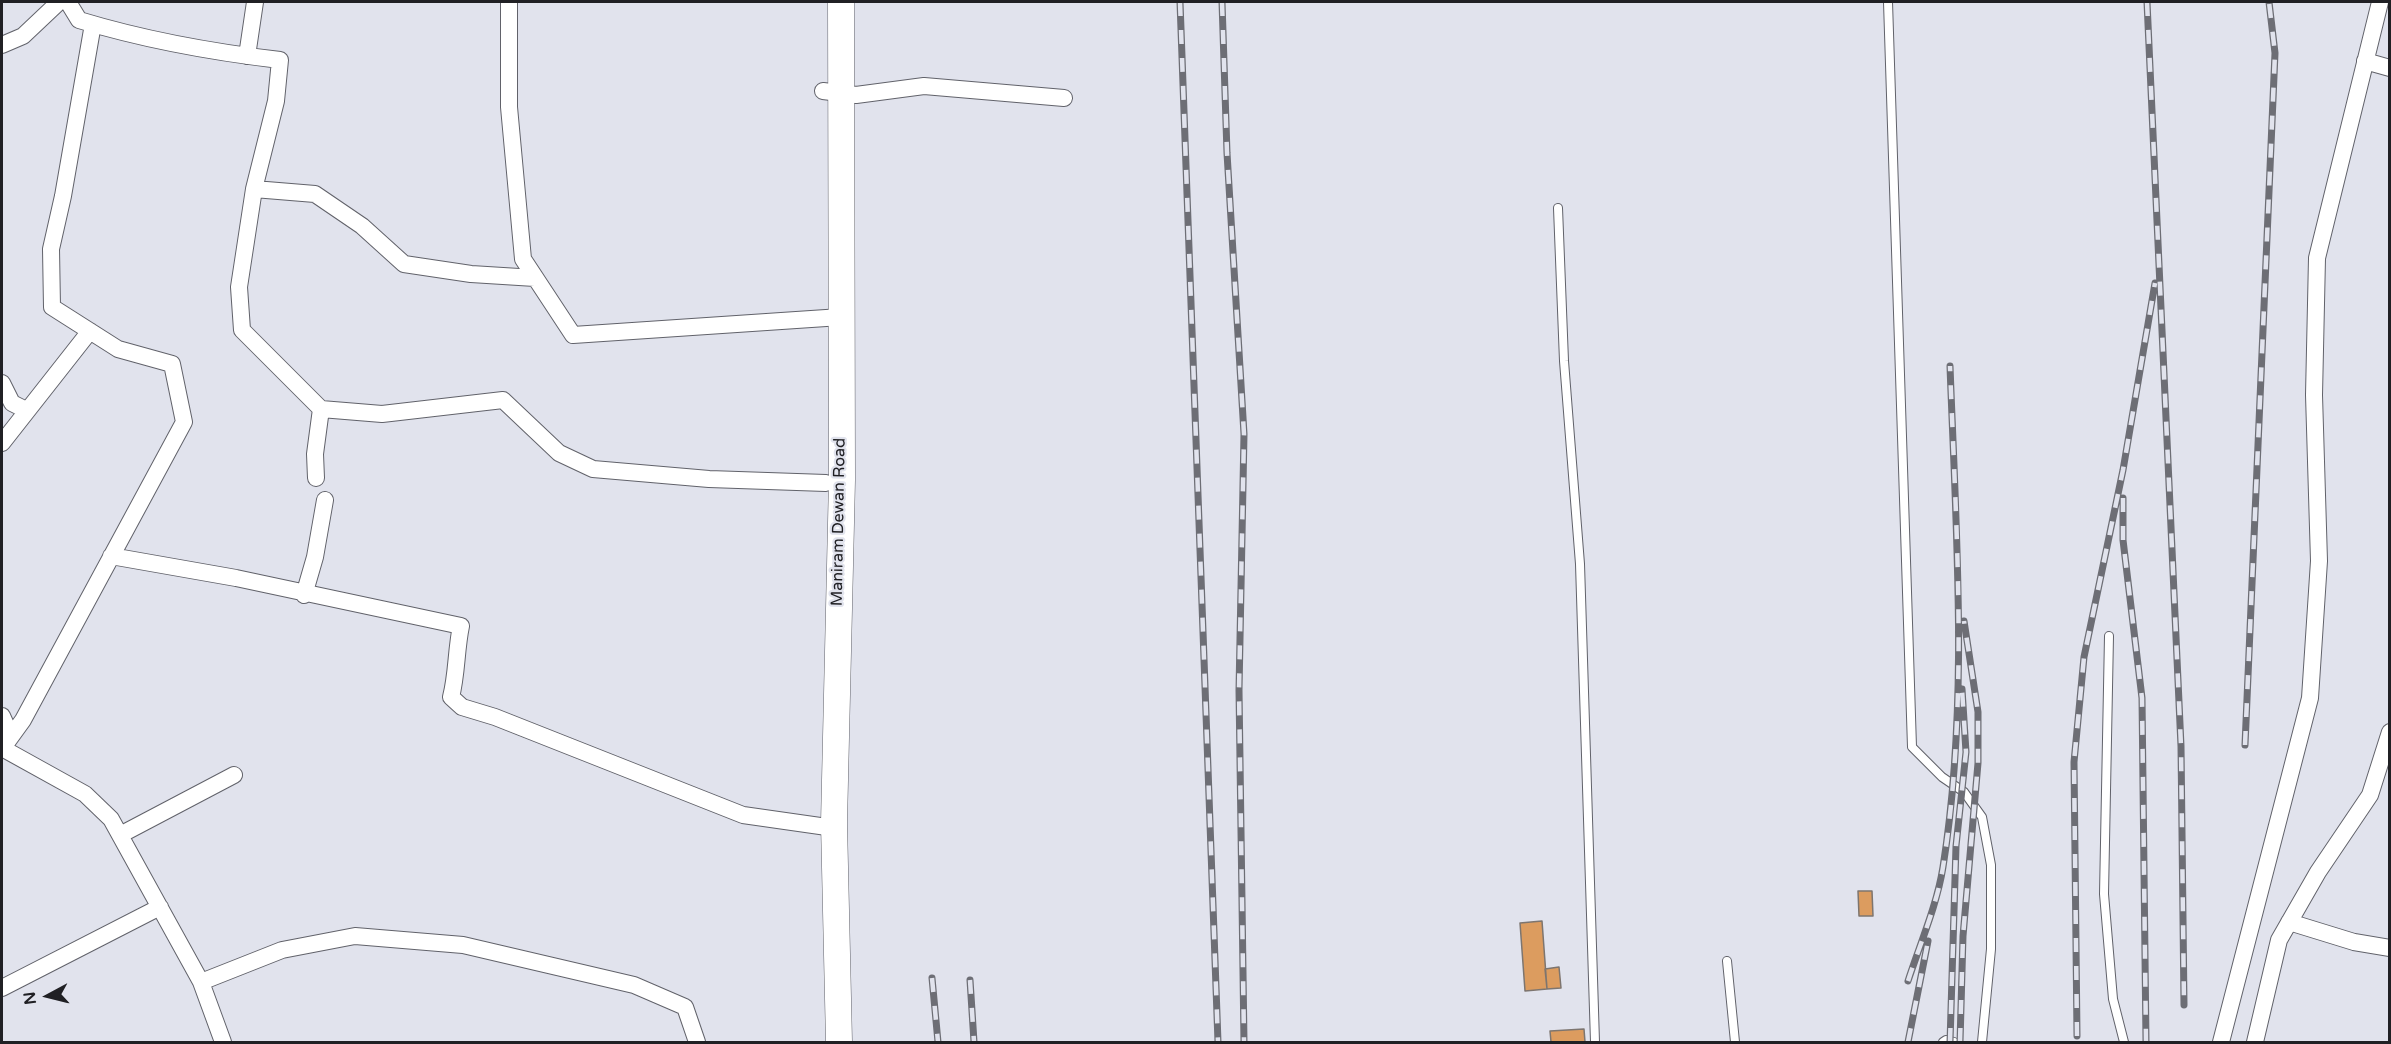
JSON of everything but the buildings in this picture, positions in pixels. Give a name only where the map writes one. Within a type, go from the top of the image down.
[{"type":"main road","name":"Maniram Dewan Road","points":[[825,2],[831,92],[833,319],[842,480],[828,692]]},
{"type":"main road","name":"Maniram Dewan Road","points":[[831,92],[841,2]]},
{"type":"main road","name":"Maniram Dewan Road","points":[[824,1042],[828,692],[826,483],[833,319]]},
{"type":"main road","name":"Maniram Dewan Road","points":[[826,827],[839,1042]]},
{"type":"street","points":[[2,45],[23,36],[59,2]]},
{"type":"street","points":[[68,2],[79,20],[93,24],[207,52],[280,60],[276,101],[254,189],[239,287],[242,330],[321,409],[382,414],[503,400],[559,453],[593,469],[709,479],[826,483]]},
{"type":"street","points":[[248,56],[255,2]]},
{"type":"street","points":[[509,2],[509,107],[523,259],[573,335],[833,319]]},
{"type":"street","points":[[2221,1042],[2310,699],[2319,561],[2314,395],[2317,258],[2380,2]]},
{"type":"street","points":[[5,744],[23,720],[184,422],[172,364],[118,349],[52,307],[51,249],[63,196],[93,24]]},
{"type":"street","points":[[2365,61],[2390,68]]},
{"type":"street","points":[[831,92],[856,95],[924,86],[1064,98]]},
{"type":"street","points":[[254,189],[315,194],[362,226],[404,264],[471,274],[535,278]]},
{"type":"street","points":[[2,443],[90,331]]},
{"type":"street","points":[[2,383],[12,403],[26,410]]},
{"type":"street","points":[[316,478],[315,454],[321,409]]},
{"type":"street","points":[[304,595],[315,557],[325,500]]},
{"type":"street","points":[[111,556],[236,578],[304,595],[461,626],[455,651],[456,679],[451,697],[462,707],[495,717],[743,815],[826,827]]},
{"type":"street","points":[[2,716],[5,744]]},
{"type":"street","points":[[2255,1042],[2279,940],[2318,872],[2370,795],[2390,732]]},
{"type":"street","points":[[5,744],[85,794],[111,819],[201,982],[223,1042]]},
{"type":"street","points":[[120,836],[234,775]]},
{"type":"street","points":[[2,988],[160,908]]},
{"type":"street","points":[[2289,922],[2354,942],[2390,948]]},
{"type":"street","points":[[201,982],[282,950],[355,936],[463,945],[634,985],[685,1007],[697,1042]]},
{"type":"lane","points":[[1888,2],[1912,747],[1942,777],[1964,792],[1982,817],[1991,865],[1991,950],[1982,1042]]},
{"type":"lane","points":[[1558,208],[1564,361],[1580,564],[1595,1042]]},
{"type":"lane","points":[[2109,636],[2104,894],[2113,999],[2124,1042]]},
{"type":"lane","points":[[1727,962],[1735,1042]]},
{"type":"lane","points":[[1943,1042],[1946,1040],[1954,1042]]},
{"type":"railway","points":[[1180,2],[1218,1042]]},
{"type":"railway","points":[[1222,2],[1227,153],[1244,434],[1239,690],[1244,1042]]},
{"type":"railway","points":[[2147,2],[2181,746],[2184,1005]]},
{"type":"railway","points":[[2245,745],[2275,53],[2269,2]]},
{"type":"railway","points":[[2077,1036],[2074,762],[2084,657],[2123,470],[2155,283]]},
{"type":"railway","points":[[1908,981],[1932,910],[1943,867],[1956,742],[1957,554],[1950,366]]},
{"type":"railway","points":[[2123,498],[2123,540],[2142,698],[2146,1042]]},
{"type":"railway","points":[[1960,1042],[1963,936],[1978,763],[1978,712],[1964,621]]},
{"type":"railway","points":[[1950,1042],[1956,846],[1966,752],[1962,689]]},
{"type":"railway","points":[[1908,1042],[1928,941]]},
{"type":"railway","points":[[932,978],[938,1042]]},
{"type":"railway","points":[[970,980],[974,1042]]}]
